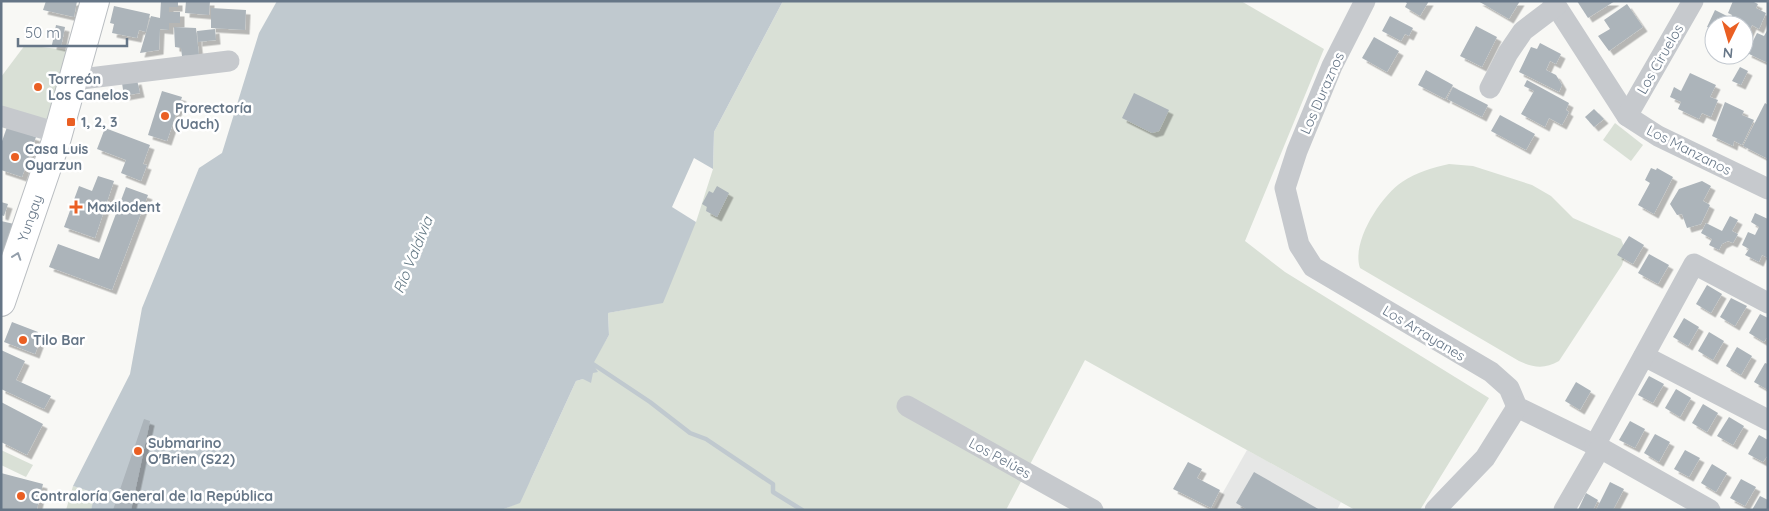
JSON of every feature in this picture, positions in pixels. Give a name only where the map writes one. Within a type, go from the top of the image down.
[{"type":"main road","name":"Yungay","points":[[1,302],[58,133],[94,1]]},
{"type":"street","name":"Los Duraznos","points":[[1285,188],[1297,151],[1332,66],[1365,1]]},
{"type":"street","name":"Los Ciruelos","points":[[1627,116],[1693,1]]},
{"type":"street","points":[[1490,88],[1508,53],[1523,31],[1555,4]]},
{"type":"street","name":"Los Manzanos","points":[[1555,4],[1627,116],[1658,136],[1768,189]]},
{"type":"street","points":[[73,80],[229,61]]},
{"type":"street","points":[[1,116],[58,133]]},
{"type":"street","name":"Los Arrayanes","points":[[1285,188],[1299,245],[1313,267],[1491,372],[1508,388],[1518,407]]},
{"type":"street","points":[[1564,510],[1694,264],[1768,304]]},
{"type":"street","points":[[1644,356],[1768,420]]},
{"type":"street","name":"Los Pelúes","points":[[907,406],[1094,510]]},
{"type":"street","points":[[1435,510],[1485,458],[1518,407],[1598,446],[1710,510]]},
{"type":"shaded area","points":[[783,1],[1241,1],[1324,49],[1245,241],[1285,272],[1489,398],[1420,510],[1355,510],[1085,360],[1006,510],[501,510],[516,504],[531,479],[576,381],[583,379],[609,335],[608,313],[634,308],[696,222],[713,169],[714,132]]},
{"type":"shaded area","name":"Torreón Los Canelos","points":[[25,45],[75,51],[51,120],[1,109],[1,77]]},
{"type":"shaded area","points":[[1615,123],[1643,145],[1631,161],[1603,140]]},
{"type":"shaded area","points":[[1449,164],[1473,166],[1532,185],[1551,196],[1573,218],[1621,239],[1626,252],[1622,265],[1559,361],[1539,367],[1519,361],[1360,268],[1358,257],[1364,233],[1370,220],[1385,198],[1402,182],[1413,176]]},
{"type":"shaded area","points":[[1,450],[33,465],[26,477],[1,465]]},
{"type":"shaded area","points":[[1247,450],[1341,502],[1337,510],[1213,510]]},
{"type":"shaded area","points":[[73,486],[96,493],[91,510],[66,510]]},
{"type":"water","name":"Río Valdivia","points":[[277,1],[783,1],[714,132],[713,169],[694,158],[672,207],[696,222],[663,303],[608,313],[609,335],[593,364],[598,372],[593,373],[591,383],[583,379],[576,381],[520,503],[501,510],[91,510],[95,493],[73,486],[130,374],[142,308],[199,168],[222,153],[259,33]]},
{"type":"building","points":[[46,1],[77,1],[74,17],[43,10]]},
{"type":"building","points":[[161,1],[178,1],[178,7],[169,7],[169,12],[180,12],[180,23],[169,23],[169,30],[160,29],[159,50],[140,53],[151,16],[160,18]]},
{"type":"building","points":[[186,1],[210,1],[209,15],[185,13]]},
{"type":"building","points":[[1404,1],[1429,1],[1420,16],[1405,7],[1407,3]]},
{"type":"building","points":[[1478,1],[1520,1],[1509,19]]},
{"type":"building","points":[[1577,1],[1615,1],[1588,18]]},
{"type":"building","points":[[1733,1],[1752,1],[1758,4],[1756,8],[1766,13],[1759,29],[1754,26],[1754,15],[1732,15],[1728,13]]},
{"type":"building","points":[[1627,4],[1643,27],[1609,51],[1598,36],[1610,29],[1604,20]]},
{"type":"building","points":[[114,6],[150,14],[146,32],[139,30],[137,38],[112,33],[114,24],[110,23]]},
{"type":"building","points":[[211,8],[246,10],[245,30],[211,28]]},
{"type":"building","points":[[1715,10],[1725,15],[1713,15]]},
{"type":"building","points":[[1390,16],[1413,28],[1409,36],[1405,34],[1401,41],[1382,31]]},
{"type":"building","points":[[56,25],[65,27],[61,47],[52,45]]},
{"type":"building","points":[[1476,26],[1497,37],[1482,67],[1460,56]]},
{"type":"building","points":[[174,27],[196,28],[199,55],[182,56],[181,48],[175,47]]},
{"type":"building","points":[[215,29],[216,40],[198,42],[197,31]]},
{"type":"building","points":[[1768,29],[1768,63],[1754,56],[1754,39],[1757,33],[1764,36]]},
{"type":"building","points":[[1374,37],[1399,51],[1387,72],[1362,58]]},
{"type":"building","points":[[1540,43],[1561,54],[1556,64],[1550,61],[1546,70],[1556,75],[1562,85],[1559,92],[1519,72],[1531,47],[1537,49]]},
{"type":"building","points":[[1740,67],[1748,71],[1741,85],[1732,81]]},
{"type":"building","points":[[1426,70],[1453,85],[1445,99],[1418,85]]},
{"type":"building","points":[[1690,73],[1716,85],[1710,97],[1718,100],[1711,117],[1702,113],[1699,119],[1678,109],[1681,102],[1670,97],[1674,87],[1681,91]]},
{"type":"building","points":[[137,80],[140,93],[124,96],[122,83]]},
{"type":"building","points":[[1527,80],[1569,103],[1566,110],[1569,112],[1562,125],[1549,118],[1545,127],[1521,114],[1534,91],[1524,86]]},
{"type":"building","points":[[1453,87],[1488,105],[1482,117],[1447,99]]},
{"type":"building","name":"Prorectoría (Uach)","points":[[162,91],[182,97],[167,141],[148,135]]},
{"type":"building","points":[[1134,93],[1169,110],[1159,131],[1152,133],[1122,118]]},
{"type":"building","points":[[1725,102],[1744,111],[1742,115],[1754,120],[1742,145],[1734,141],[1733,146],[1712,136]]},
{"type":"building","points":[[1765,103],[1768,105],[1768,159],[1743,146]]},
{"type":"building","points":[[1594,109],[1604,119],[1594,127],[1585,117]]},
{"type":"building","points":[[1500,115],[1535,134],[1526,150],[1491,131]]},
{"type":"building","name":"Casa Luis Oyarzun","points":[[7,127],[36,137],[22,177],[1,170],[1,144]]},
{"type":"building","points":[[105,128],[150,145],[143,164],[147,165],[141,181],[121,173],[126,160],[97,149]]},
{"type":"building","points":[[1651,168],[1656,170],[1657,168],[1673,177],[1654,214],[1638,205],[1650,183],[1645,180]]},
{"type":"building","points":[[98,176],[114,181],[95,238],[64,227],[79,186],[92,191]]},
{"type":"building","points":[[1702,181],[1711,186],[1703,201],[1710,205],[1701,224],[1687,228],[1682,214],[1677,215],[1670,204],[1679,189]]},
{"type":"building","points":[[717,186],[729,193],[717,217],[706,211],[707,207],[702,204],[709,191],[713,193]]},
{"type":"building","points":[[126,187],[148,195],[112,290],[49,267],[58,244],[99,259]]},
{"type":"building","points":[[1,202],[8,204],[4,216],[1,215]]},
{"type":"building","points":[[1755,213],[1768,219],[1768,258],[1762,255],[1759,262],[1745,255],[1749,249],[1742,245],[1748,232],[1755,235],[1759,227],[1751,222]]},
{"type":"building","points":[[1730,216],[1738,220],[1732,231],[1738,234],[1733,243],[1728,241],[1722,244],[1719,250],[1709,245],[1712,239],[1701,233],[1706,223],[1722,231]]},
{"type":"building","points":[[1,221],[14,224],[3,258],[1,258]]},
{"type":"building","points":[[1629,236],[1644,245],[1633,264],[1617,255]]},
{"type":"building","points":[[1649,254],[1669,265],[1658,284],[1638,273]]},
{"type":"building","points":[[1707,285],[1722,294],[1711,313],[1696,304]]},
{"type":"building","points":[[1731,298],[1747,306],[1735,326],[1720,317]]},
{"type":"building","points":[[1760,314],[1768,318],[1768,336],[1764,342],[1749,333]]},
{"type":"building","points":[[1684,318],[1699,327],[1688,346],[1673,337]]},
{"type":"building","name":"Tilo Bar","points":[[12,322],[38,332],[37,336],[41,338],[35,354],[4,342]]},
{"type":"building","points":[[1709,332],[1724,341],[1713,360],[1698,351]]},
{"type":"building","points":[[1737,347],[1752,356],[1741,375],[1726,366]]},
{"type":"building","points":[[1,350],[25,361],[16,380],[51,396],[44,409],[1,389]]},
{"type":"building","points":[[1765,363],[1768,364],[1768,390],[1754,382]]},
{"type":"building","points":[[1649,376],[1664,384],[1653,403],[1638,395]]},
{"type":"building","points":[[1576,382],[1591,391],[1580,410],[1565,401]]},
{"type":"building","points":[[1676,389],[1691,398],[1680,417],[1665,408]]},
{"type":"building","points":[[1,402],[43,424],[27,455],[1,442]]},
{"type":"building","points":[[1703,404],[1718,413],[1707,432],[1692,423]]},
{"type":"building","points":[[1729,417],[1744,426],[1733,445],[1717,436]]},
{"type":"building","name":"Submarino O'Brien (S22)","points":[[144,419],[150,421],[131,510],[113,510]]},
{"type":"building","points":[[1630,421],[1645,429],[1635,448],[1619,440]]},
{"type":"building","points":[[1655,434],[1670,442],[1659,462],[1644,453]]},
{"type":"building","points":[[1759,435],[1768,440],[1768,455],[1763,462],[1748,454]]},
{"type":"building","points":[[1685,450],[1700,458],[1689,477],[1674,469]]},
{"type":"building","points":[[1188,462],[1202,469],[1197,478],[1220,490],[1211,508],[1173,489]]},
{"type":"building","points":[[1712,464],[1727,473],[1716,492],[1701,483]]},
{"type":"building","points":[[1254,472],[1320,510],[1248,510],[1236,503]]},
{"type":"building","name":"Contraloría General de la República","points":[[1,473],[43,484],[37,509],[1,510]]},
{"type":"building","points":[[1741,479],[1756,487],[1745,506],[1730,498]]},
{"type":"building","points":[[1610,482],[1624,489],[1613,510],[1596,510]]},
{"type":"building","points":[[1586,493],[1598,500],[1593,510],[1578,510]]},
{"type":"building","points":[[1760,496],[1768,500],[1768,510],[1752,510]]},
{"type":"waterway","points":[[593,364],[650,402],[690,433],[706,439],[773,484],[773,492],[802,510]]},
{"type":"place","name":"Torreón Los Canelos","points":[[38,87]]},
{"type":"place","name":"Prorectoría (Uach)","points":[[165,116]]},
{"type":"place","name":"1, 2, 3","points":[[71,122]]},
{"type":"place","name":"Casa Luis Oyarzun","points":[[15,157]]},
{"type":"place","name":"Maxilodent","points":[[76,207]]},
{"type":"place","name":"Tilo Bar","points":[[23,340]]},
{"type":"place","name":"Submarino O'Brien (S22)","points":[[138,451]]},
{"type":"place","name":"Contraloría General de la República","points":[[21,496]]}]
